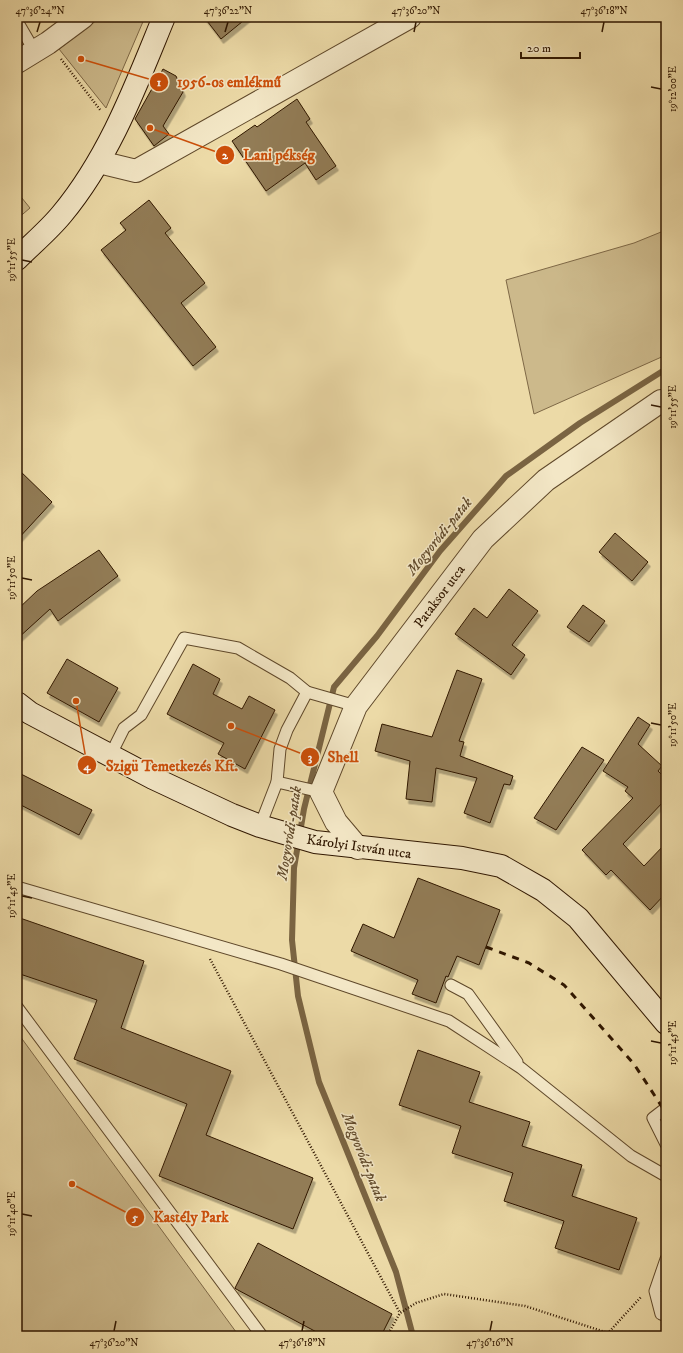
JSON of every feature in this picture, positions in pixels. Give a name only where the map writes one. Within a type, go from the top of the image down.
[{"type":"main road","points":[[34,52],[83,17]]},
{"type":"main road","points":[[17,258],[62,214],[99,162],[124,113],[164,17]]},
{"type":"main road","points":[[99,162],[136,171],[410,17]]},
{"type":"main road","name":"Pataksor utca","points":[[318,791],[350,704],[483,539],[546,480],[661,401]]},
{"type":"main road","name":"Károlyi István utca","points":[[17,703],[30,713],[153,778],[225,812],[260,826],[312,841],[358,848],[462,858],[501,866],[543,890],[578,918],[666,1023]]},
{"type":"main road","points":[[318,791],[336,822],[358,848]]},
{"type":"lane","points":[[17,21],[34,52]]},
{"type":"lane","points":[[110,756],[124,728],[141,715],[184,638],[238,648],[290,678],[307,692],[350,704]]},
{"type":"lane","points":[[260,826],[277,782],[280,749],[287,730],[307,692]]},
{"type":"lane","points":[[277,782],[318,791]]},
{"type":"lane","points":[[17,887],[281,964],[449,1020],[521,1068],[631,1156],[666,1176]]},
{"type":"lane","points":[[451,986],[468,994],[521,1068]]},
{"type":"lane","points":[[17,1007],[262,1336]]},
{"type":"lane","points":[[666,1108],[653,1118],[666,1144]]},
{"type":"lane","points":[[666,1259],[659,1277],[656,1291],[661,1314],[666,1316]]},
{"type":"path","points":[[34,52],[106,117]]},
{"type":"path","points":[[200,940],[400,1313]]},
{"type":"path","points":[[387,1336],[400,1313],[416,1303],[444,1294],[525,1306],[608,1333],[659,1277]]},
{"type":"shaded area","points":[[101,17],[145,17],[106,108],[59,49]]},
{"type":"shaded area","points":[[17,192],[30,208],[17,219]]},
{"type":"shaded area","points":[[666,230],[666,355],[534,414],[506,280],[634,243]]},
{"type":"shaded area","points":[[17,1032],[239,1336],[17,1336]]},
{"type":"building","points":[[204,17],[248,17],[221,39]]},
{"type":"building","points":[[163,69],[176,76],[183,92],[163,126],[169,134],[154,146],[135,119]]},
{"type":"building","points":[[297,99],[310,119],[306,122],[336,166],[316,180],[305,163],[266,191],[232,141],[255,125],[257,127]]},
{"type":"building","points":[[149,200],[171,228],[165,233],[205,283],[181,303],[216,347],[193,366],[101,250],[126,230],[120,223]]},
{"type":"building","points":[[17,468],[52,502],[17,540]]},
{"type":"building","points":[[615,533],[648,562],[632,581],[599,552]]},
{"type":"building","points":[[99,550],[118,576],[58,621],[50,609],[17,639],[17,610],[37,591]]},
{"type":"building","points":[[509,589],[538,611],[512,645],[525,655],[511,675],[455,634],[474,608],[487,618]]},
{"type":"building","points":[[583,605],[605,621],[589,642],[567,627]]},
{"type":"building","points":[[67,659],[118,688],[99,722],[47,693]]},
{"type":"building","points":[[193,664],[220,679],[213,694],[242,709],[249,696],[275,710],[245,769],[218,754],[224,743],[167,714]]},
{"type":"building","points":[[457,670],[482,679],[459,741],[464,742],[460,756],[513,776],[510,785],[504,784],[490,823],[464,813],[477,778],[436,768],[432,802],[406,799],[410,761],[375,751],[382,724],[432,737]]},
{"type":"building","points":[[638,717],[650,725],[638,744],[662,766],[658,771],[666,779],[666,799],[623,844],[644,866],[666,843],[666,893],[650,910],[611,870],[606,875],[582,850],[633,798],[625,791],[628,787],[603,771]]},
{"type":"building","points":[[582,747],[604,760],[556,830],[534,818]]},
{"type":"building","points":[[17,772],[92,810],[79,835],[17,803]]},
{"type":"building","points":[[418,878],[500,910],[479,965],[457,956],[448,977],[446,976],[436,1003],[412,994],[418,980],[351,951],[363,924],[394,938]]},
{"type":"building","points":[[17,917],[144,961],[121,1028],[231,1071],[206,1135],[313,1178],[293,1229],[159,1176],[187,1104],[74,1059],[97,1000],[17,973]]},
{"type":"building","points":[[418,1050],[480,1072],[469,1102],[530,1122],[522,1146],[582,1165],[572,1196],[637,1218],[619,1270],[555,1248],[564,1221],[504,1201],[513,1173],[452,1153],[461,1126],[399,1105]]},
{"type":"building","points":[[258,1243],[392,1314],[381,1336],[324,1336],[236,1289],[235,1288]]},
{"type":"waterway","name":"Mogyoródi-patak","points":[[413,1336],[396,1272],[319,1082],[298,996],[292,940],[294,868],[304,809],[334,687],[377,636],[440,551],[506,476],[580,423],[666,369]]},
{"type":"railway","points":[[486,947],[529,963],[564,985],[634,1064],[666,1113]]},
{"type":"place","name":"1956-os emlékmű","points":[[81,59]]},
{"type":"place","name":"Lani pékség","points":[[150,128]]},
{"type":"place","name":"Szigü Temetkezés Kft.","points":[[76,701]]},
{"type":"place","name":"Shell","points":[[231,726]]},
{"type":"place","name":"Kastély Park","points":[[72,1184]]}]
